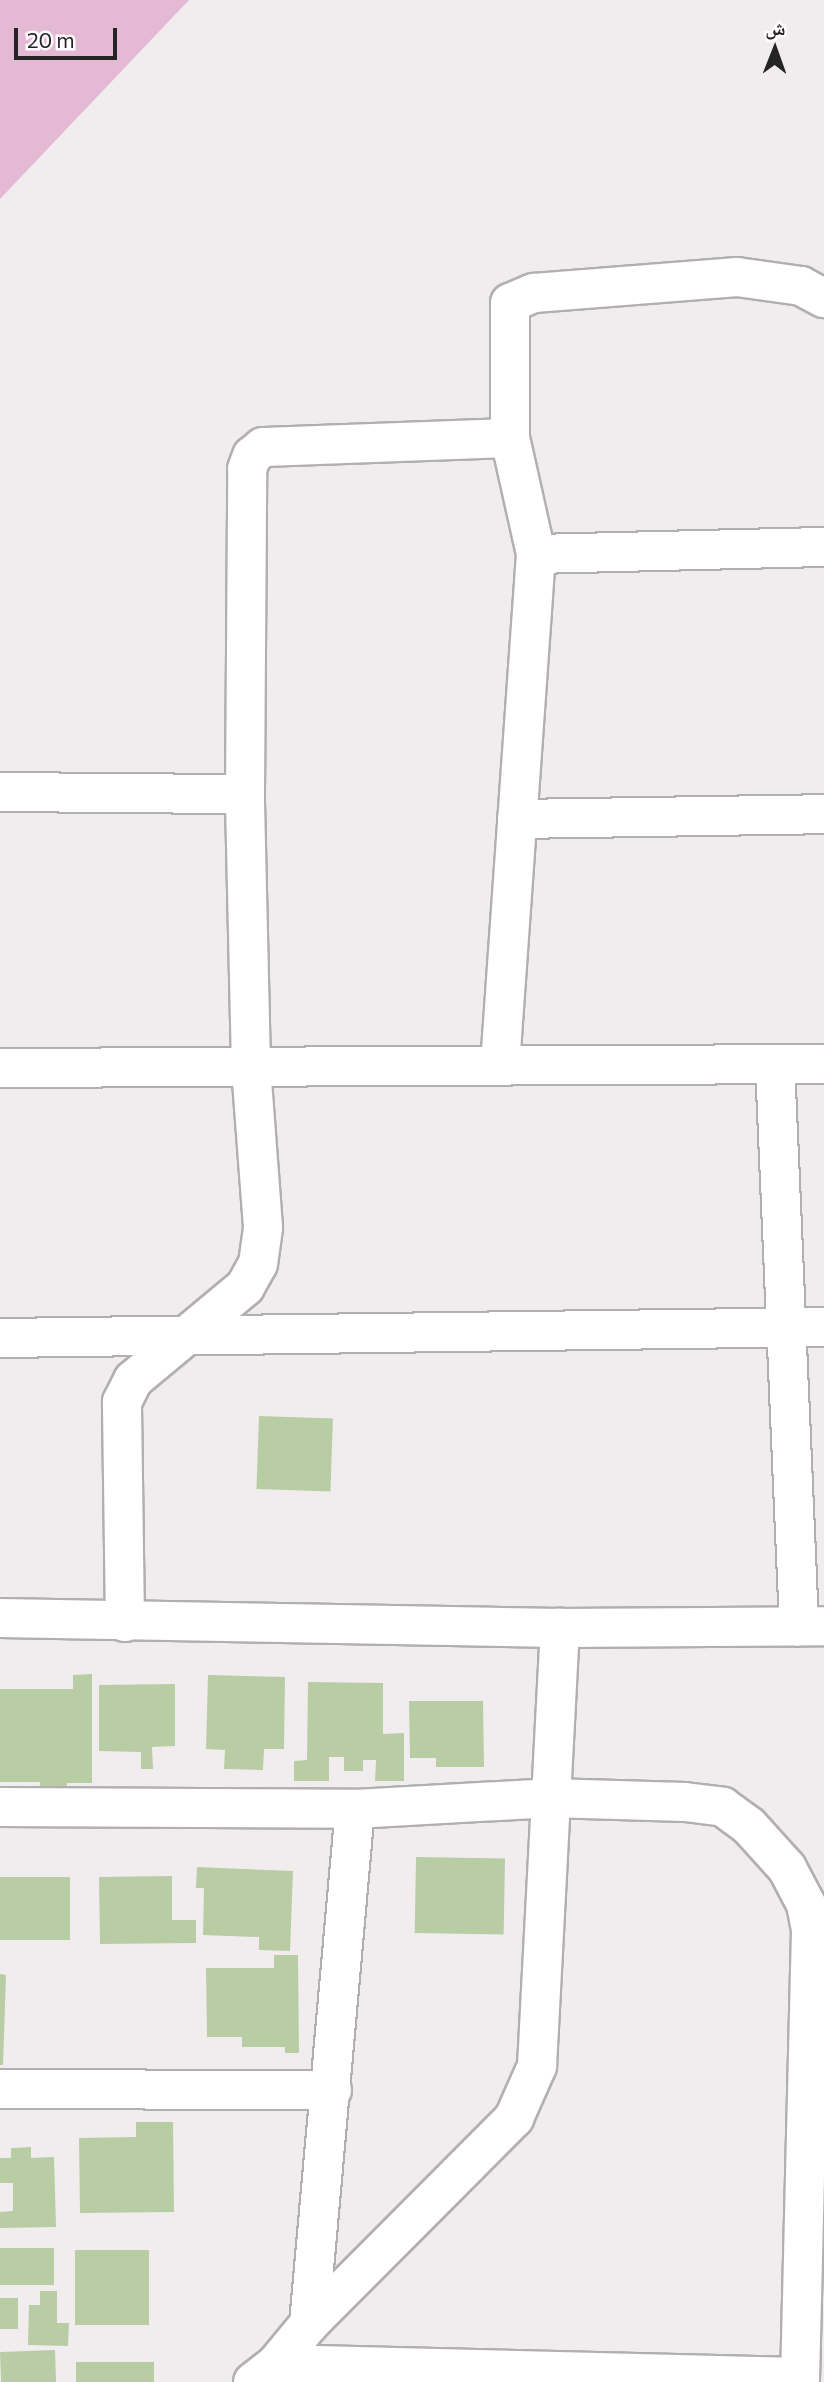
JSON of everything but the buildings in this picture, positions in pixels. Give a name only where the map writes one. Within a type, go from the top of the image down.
[{"type":"street","points":[[500,1065],[536,554],[510,438],[507,315],[510,303],[521,297],[737,277],[801,286],[824,298]]},
{"type":"street","points":[[124,1622],[122,1402],[133,1380],[245,1287],[258,1264],[263,1227],[251,1066],[245,794],[247,469],[252,456],[262,447],[510,438]]},
{"type":"street","points":[[536,554],[824,547]]},
{"type":"street","points":[[0,792],[245,794]]},
{"type":"street","points":[[517,819],[824,814]]},
{"type":"street","points":[[0,1618],[560,1628],[812,1626],[786,1328],[775,1064]]},
{"type":"street","points":[[0,1068],[824,1064]]},
{"type":"street","points":[[0,1338],[824,1327]]},
{"type":"street","points":[[264,2373],[309,2324],[514,2118],[537,2066],[560,1628]]},
{"type":"street","points":[[0,1807],[355,1809],[549,1798],[685,1802],[723,1807],[749,1826],[787,1868],[806,1904],[811,1930],[816,2063],[800,2379],[264,2373]]},
{"type":"street","points":[[309,2324],[355,1809]]},
{"type":"street","points":[[0,2089],[332,2090]]},
{"type":"shaded area","points":[[0,0],[189,0],[0,199]]}]
